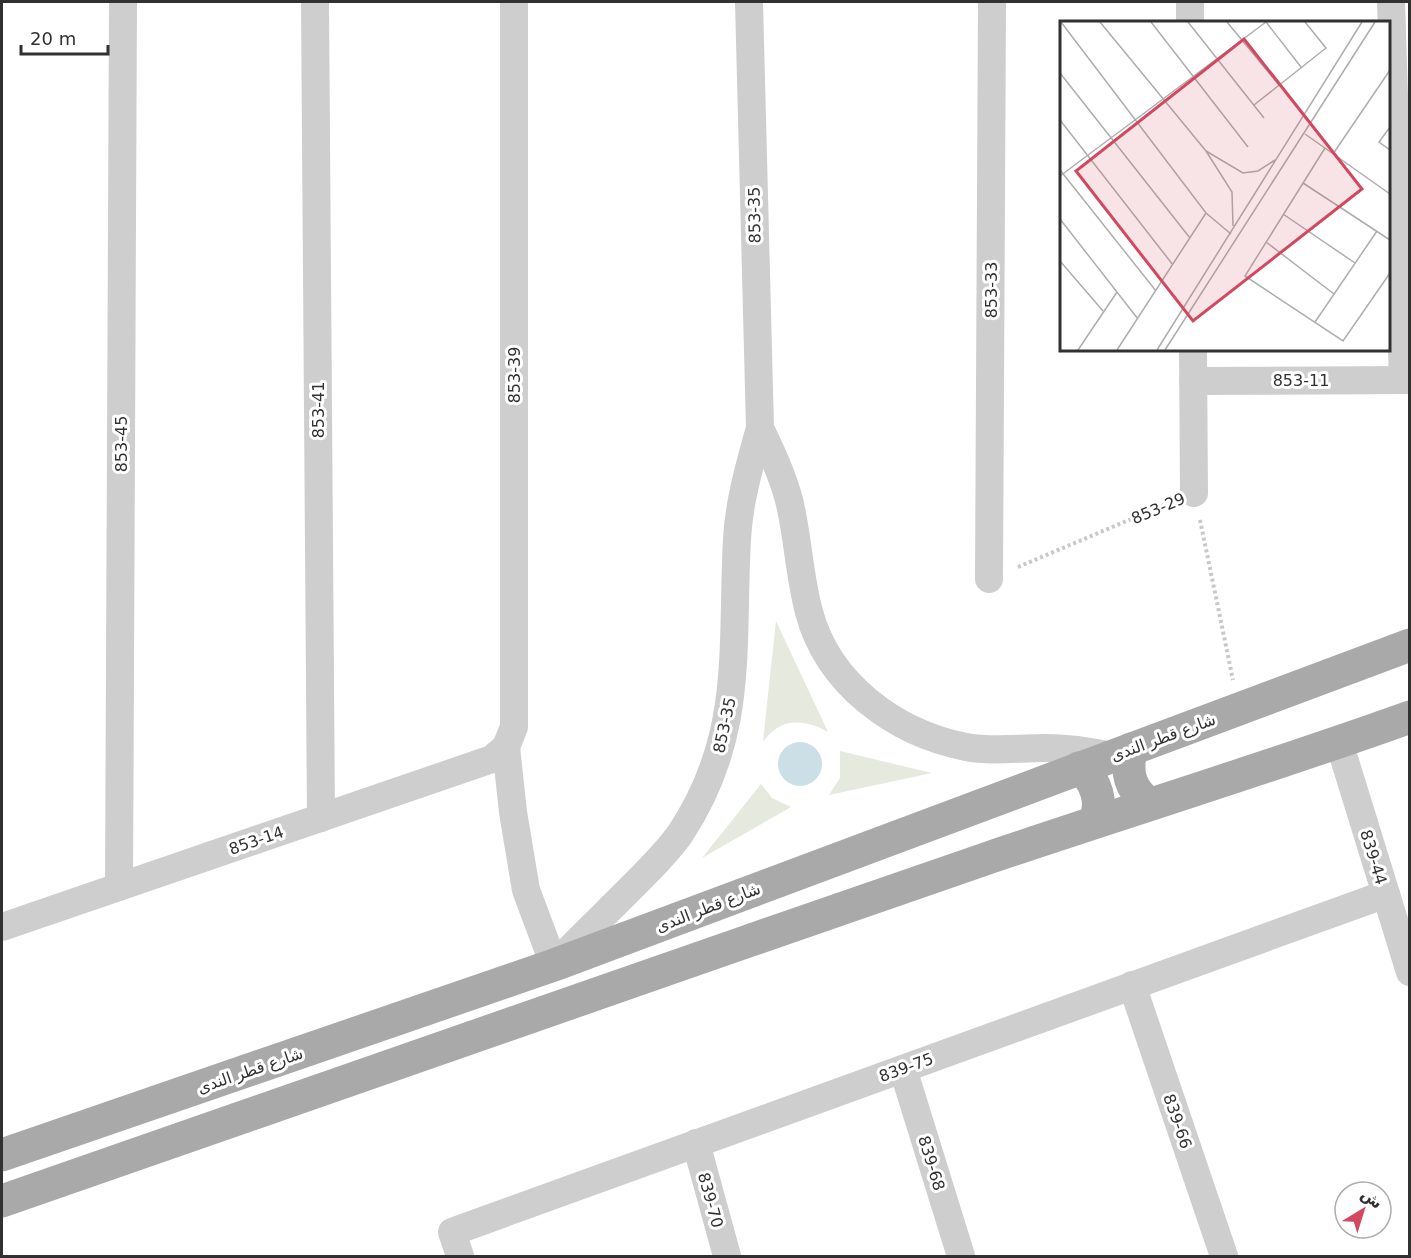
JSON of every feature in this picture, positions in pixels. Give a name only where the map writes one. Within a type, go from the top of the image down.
[{"type":"main road","name":"شارع قطر الندى","points":[[2,1155],[554,965],[1410,645]]},
{"type":"main road","points":[[2,1201],[1094,822],[1410,717]]},
{"type":"main road","points":[[1121,752],[1128,765],[1135,791],[1149,804]]},
{"type":"main road","points":[[1080,768],[1086,772],[1098,797],[1098,815],[1094,822]]},
{"type":"street","name":"853-45","points":[[119,887],[123,2]]},
{"type":"street","name":"853-41","points":[[315,2],[321,818]]},
{"type":"street","name":"853-39","points":[[506,747],[514,727],[514,2]]},
{"type":"street","name":"853-35","points":[[554,965],[658,861],[679,835],[711,777],[722,746],[729,714],[733,681],[737,537],[745,482],[760,428],[749,2]]},
{"type":"street","name":"853-33","points":[[989,579],[992,2]]},
{"type":"street","points":[[1190,2],[1190,21]]},
{"type":"street","points":[[1391,2],[1406,380]]},
{"type":"street","name":"853-29","points":[[1193,351],[1194,493]]},
{"type":"street","name":"853-11","points":[[1193,381],[1406,380]]},
{"type":"street","name":"853-35","points":[[760,428],[776,461],[788,496],[794,520],[804,591],[813,625],[828,657],[842,677],[859,694],[877,709],[920,733],[968,748],[1121,752]]},
{"type":"street","name":"839-44","points":[[1339,742],[1408,962]]},
{"type":"street","name":"853-14","points":[[2,927],[492,759],[506,747]]},
{"type":"street","points":[[506,747],[513,812],[526,890],[554,965]]},
{"type":"street","name":"839-75","points":[[460,1257],[452,1232],[1386,894]]},
{"type":"street","name":"839-66","points":[[1132,985],[1224,1257]]},
{"type":"street","name":"839-68","points":[[903,1069],[961,1257]]},
{"type":"street","name":"839-70","points":[[696,1143],[727,1257]]},
{"type":"path","name":"853-29","points":[[989,579],[1194,493]]},
{"type":"path","points":[[1194,493],[1239,708]]},
{"type":"shaded area","points":[[776,621],[828,732],[816,726],[796,722],[775,729],[763,741]]},
{"type":"shaded area","points":[[800,742],[809,743],[816,748],[821,755],[821,773],[816,780],[809,785],[800,786],[791,785],[784,780],[779,773],[778,764],[779,755],[784,748],[791,743]]},
{"type":"shaded area","points":[[840,751],[932,773],[829,795],[840,778]]},
{"type":"shaded area","points":[[761,784],[772,798],[791,807],[702,858]]}]
